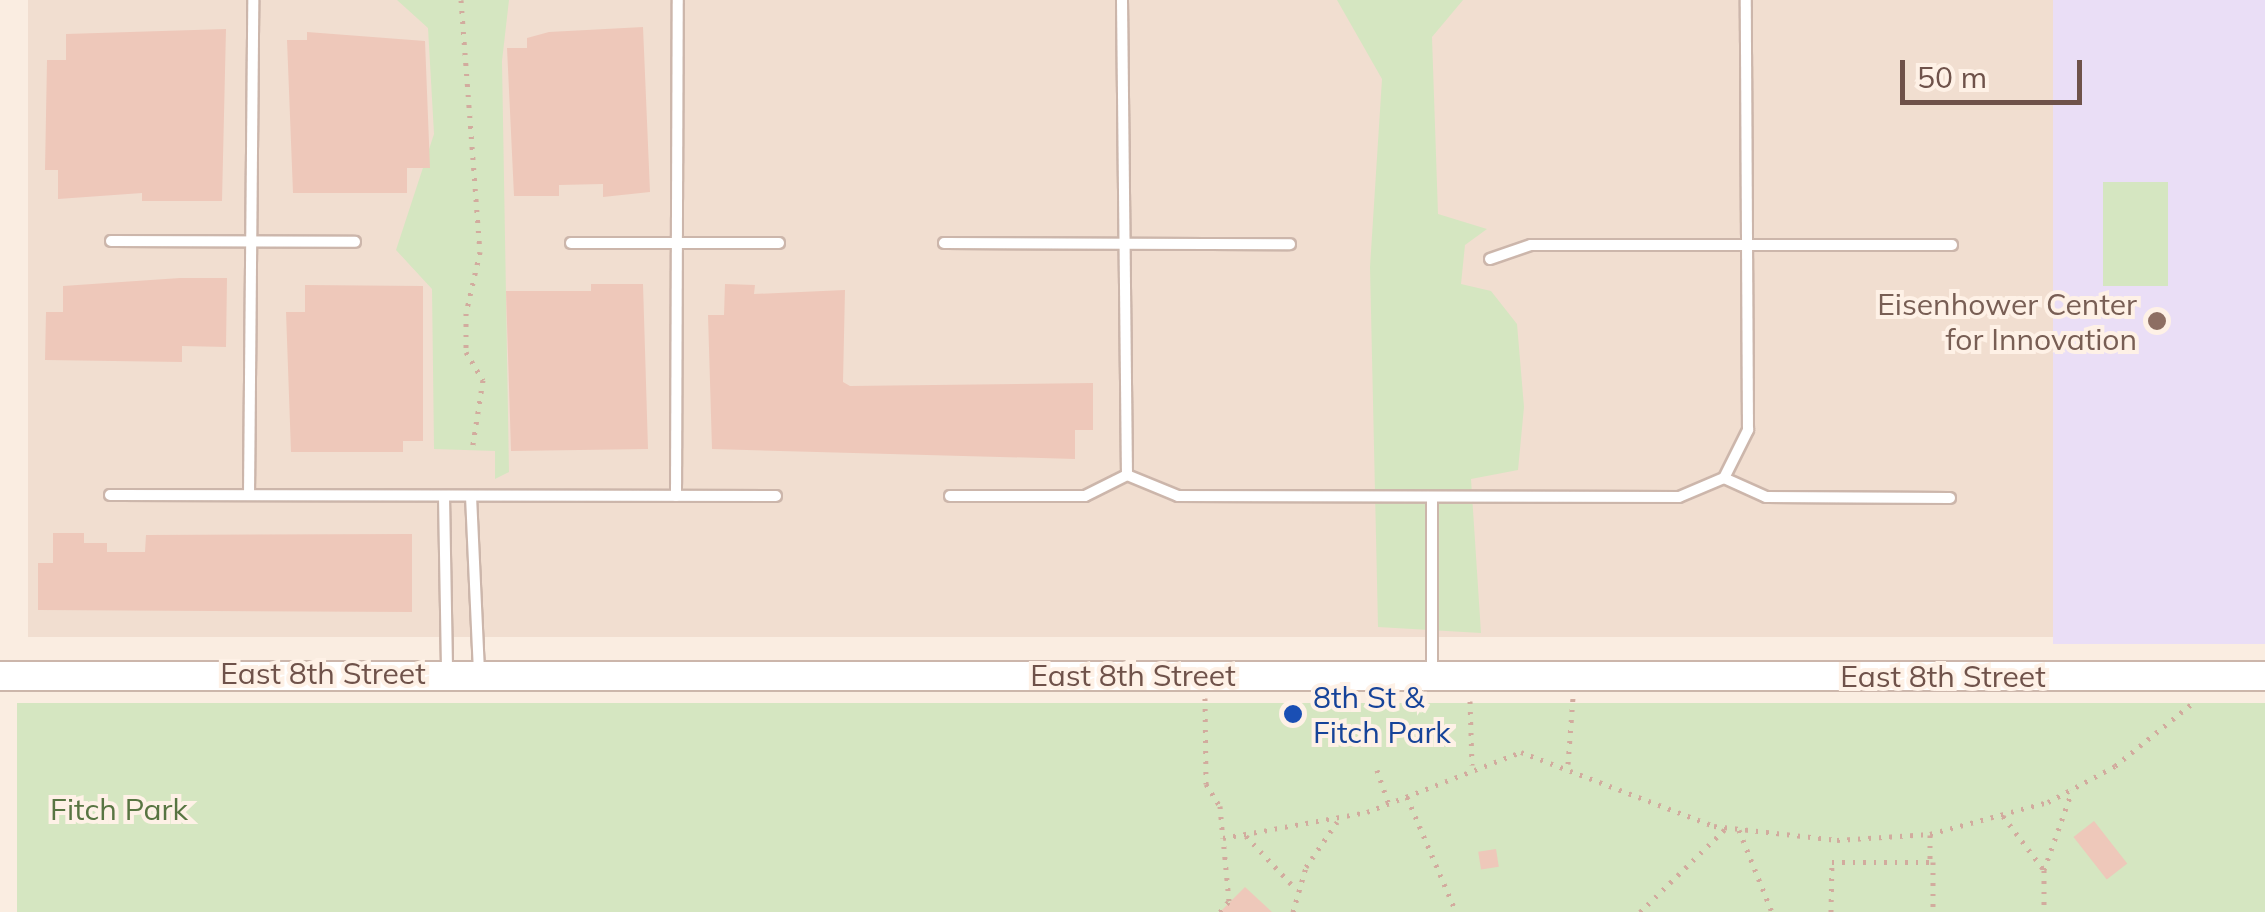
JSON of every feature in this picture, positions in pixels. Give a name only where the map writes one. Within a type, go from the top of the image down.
[{"type":"street","name":"East 8th Street","points":[[0,676],[447,672],[2265,676]]},
{"type":"lane","points":[[249,495],[253,0]]},
{"type":"lane","points":[[676,496],[678,0]]},
{"type":"lane","points":[[1122,0],[1127,475]]},
{"type":"lane","points":[[950,496],[1085,496],[1127,475],[1178,496],[1679,497],[1724,478],[1748,430],[1746,0]]},
{"type":"lane","points":[[111,241],[354,242]]},
{"type":"lane","points":[[571,242],[779,243]]},
{"type":"lane","points":[[944,243],[1290,244]]},
{"type":"lane","points":[[1490,259],[1531,244],[1952,246]]},
{"type":"lane","points":[[1724,478],[1766,497],[1950,498]]},
{"type":"lane","points":[[110,495],[776,496]]},
{"type":"lane","points":[[444,496],[447,672]]},
{"type":"lane","points":[[471,496],[479,672]]},
{"type":"lane","points":[[1432,497],[1432,676]]},
{"type":"path","points":[[461,0],[480,252],[466,352],[483,380],[472,450]]},
{"type":"path","points":[[1205,675],[1206,784],[1220,806],[1228,901],[1220,912]]},
{"type":"path","points":[[1470,676],[1472,765]]},
{"type":"path","points":[[1568,764],[1571,676]]},
{"type":"path","points":[[1223,838],[1338,820],[1407,797],[1472,765],[1521,752],[1568,764],[1727,828],[1837,840],[1930,834],[2003,816],[2072,791],[2194,706],[2193,678]]},
{"type":"path","points":[[1376,770],[1389,804]]},
{"type":"path","points":[[2044,912],[2044,870],[2072,791]]},
{"type":"path","points":[[1407,797],[1456,912]]},
{"type":"path","points":[[2003,816],[2044,870]]},
{"type":"path","points":[[1293,912],[1296,889],[1338,820]]},
{"type":"path","points":[[1640,912],[1727,828]]},
{"type":"path","points":[[1739,830],[1772,912]]},
{"type":"path","points":[[1930,834],[1933,912]]},
{"type":"path","points":[[1246,836],[1296,889]]},
{"type":"path","points":[[1831,912],[1832,862],[1930,862]]},
{"type":"shaded area","points":[[28,0],[2053,0],[2053,637],[28,637]]},
{"type":"shaded area","name":"Eisenhower Center for Innovation","points":[[2053,0],[2265,0],[2265,644],[2053,644]]},
{"type":"green space","points":[[397,0],[509,0],[502,61],[509,472],[495,479],[495,451],[434,449],[432,289],[396,250],[434,134],[428,28]]},
{"type":"green space","points":[[1337,0],[1463,0],[1432,37],[1438,214],[1487,229],[1465,245],[1461,284],[1491,291],[1517,324],[1524,407],[1518,470],[1471,479],[1481,633],[1378,627],[1370,267],[1382,79]]},
{"type":"green space","points":[[2103,182],[2168,182],[2168,286],[2103,286]]},
{"type":"green space","name":"Fitch Park","points":[[17,703],[2265,703],[2265,912],[17,912]]},
{"type":"building","points":[[643,27],[650,192],[603,197],[603,184],[559,185],[559,196],[514,196],[507,48],[527,48],[527,38],[549,32]]},
{"type":"building","points":[[226,29],[222,201],[142,201],[142,193],[58,199],[58,170],[45,170],[47,60],[66,60],[66,34]]},
{"type":"building","points":[[307,32],[425,41],[430,168],[407,168],[407,193],[293,193],[287,40],[307,40]]},
{"type":"building","points":[[227,278],[226,347],[182,346],[182,362],[45,360],[46,312],[63,312],[63,286]]},
{"type":"building","points":[[591,284],[643,284],[648,449],[511,451],[506,291],[591,291]]},
{"type":"building","points":[[725,284],[755,285],[754,294],[845,290],[843,382],[850,386],[1093,383],[1093,430],[1075,430],[1075,459],[712,449],[708,315],[724,315]]},
{"type":"building","points":[[305,285],[423,286],[423,441],[403,441],[403,452],[291,452],[286,312],[305,312]]},
{"type":"building","points":[[53,533],[84,533],[84,543],[107,543],[107,552],[145,552],[146,535],[412,534],[412,612],[38,610],[38,563],[53,563]]},
{"type":"building","points":[[2094,821],[2127,864],[2107,880],[2074,837]]},
{"type":"building","points":[[1496,849],[1499,867],[1481,870],[1478,852]]},
{"type":"building","points":[[1245,887],[1272,912],[1220,912]]},
{"type":"place","name":"Eisenhower Center for Innovation","points":[[2157,321]]},
{"type":"place","name":"8th St & Fitch Park","points":[[1293,714]]}]
